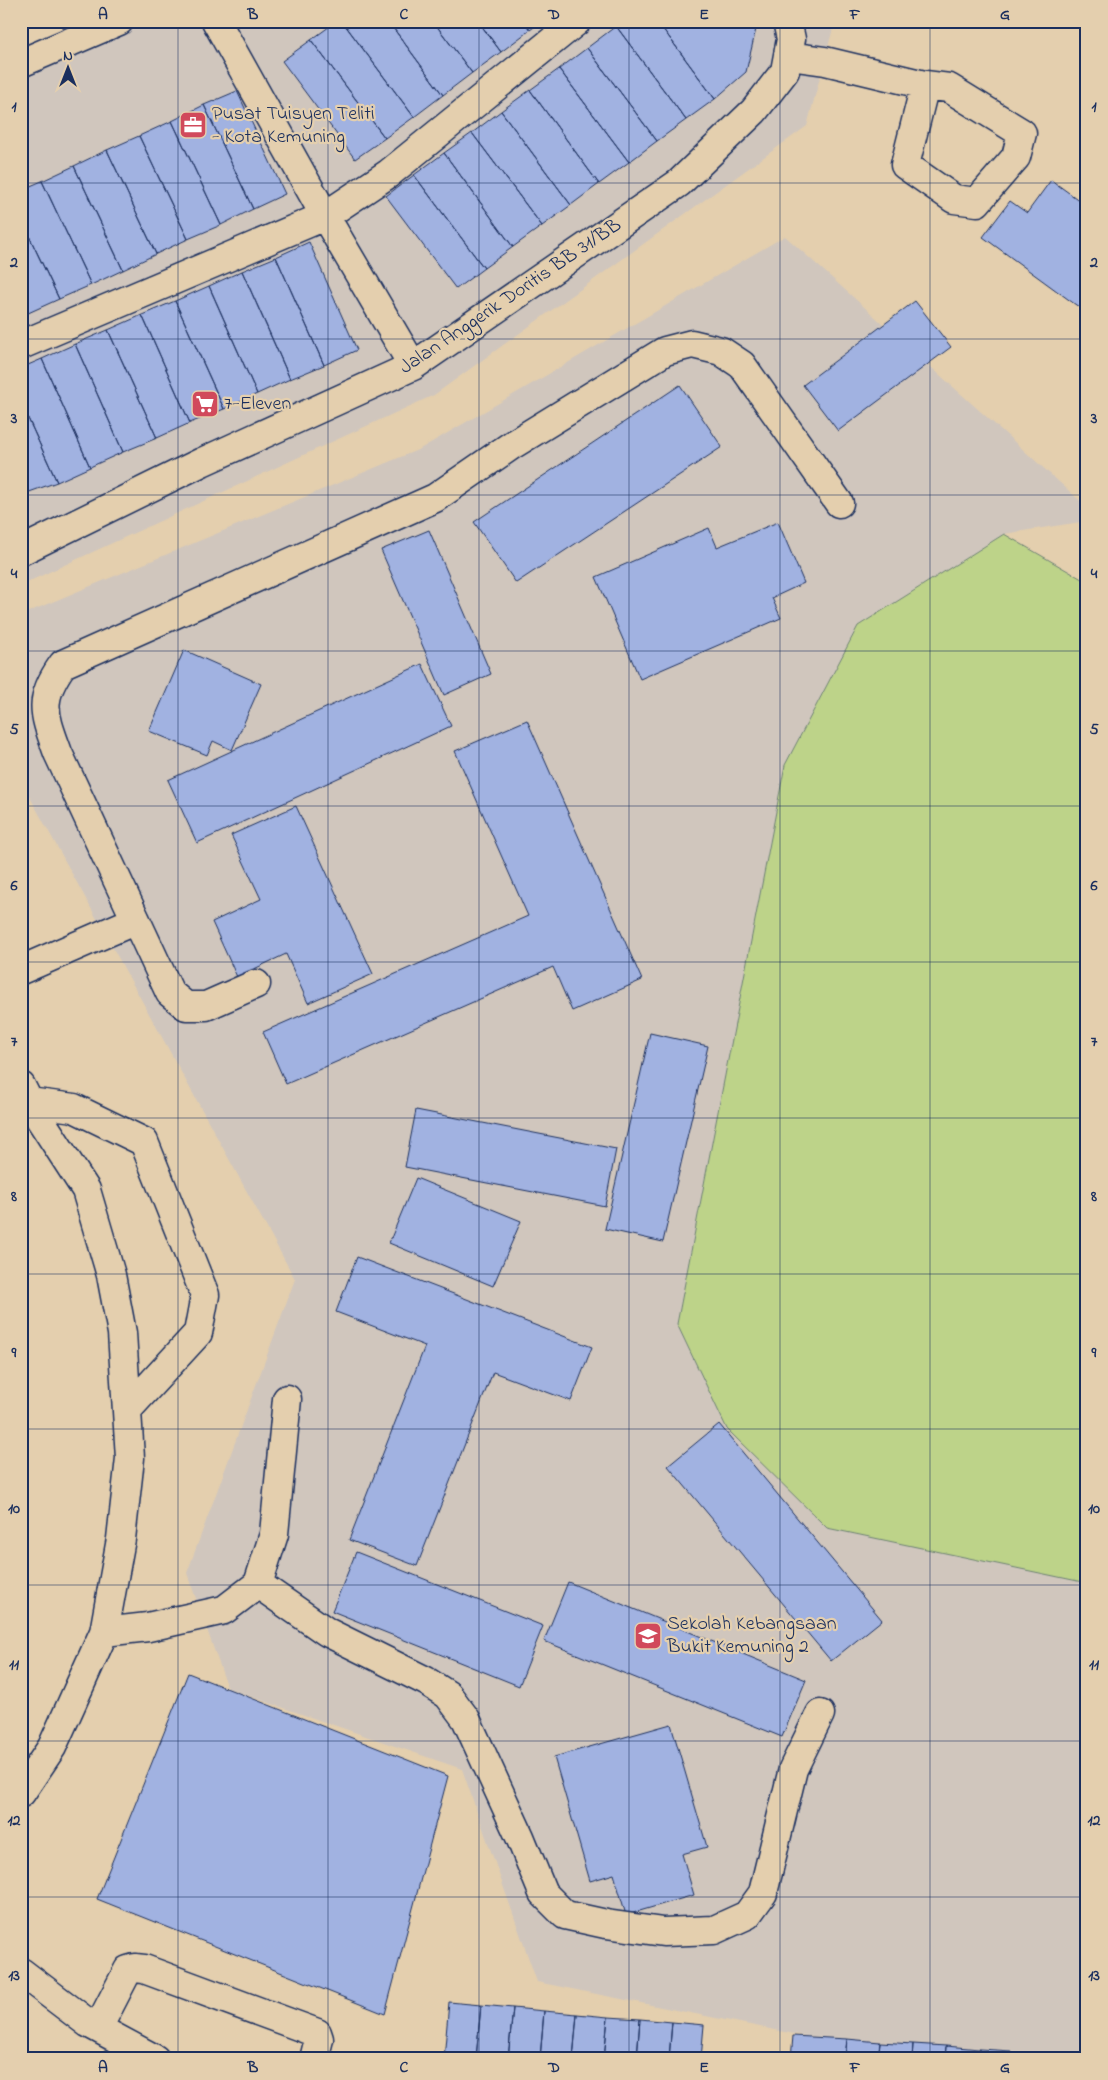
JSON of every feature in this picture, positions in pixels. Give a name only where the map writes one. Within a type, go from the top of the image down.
[{"type":"street","points":[[21,63],[119,21]]},
{"type":"street","points":[[216,21],[325,216],[413,366]]},
{"type":"street","points":[[21,346],[325,216],[388,174],[577,21]]},
{"type":"street","points":[[787,21],[791,39],[789,56],[825,62],[925,85],[949,88],[1022,133],[1016,157],[977,202],[954,199],[905,165],[925,85]]},
{"type":"street","name":"Jalan Anggerik Doritis BB 31/BB","points":[[21,551],[202,462],[413,366],[679,183],[754,111],[785,71],[789,56]]},
{"type":"street","points":[[256,984],[206,1006],[186,1006],[170,993],[58,753],[48,725],[45,697],[51,680],[63,664],[435,498],[512,445],[666,351],[692,344],[721,351],[742,365],[839,503]]},
{"type":"street","points":[[21,970],[136,920]]},
{"type":"street","points":[[21,1793],[52,1747],[104,1632],[121,1538],[130,1458],[122,1333],[112,1275],[86,1190],[25,1094]]},
{"type":"street","points":[[25,1094],[74,1108],[144,1142],[204,1295],[198,1333],[128,1409]]},
{"type":"street","points":[[104,1632],[148,1628],[224,1610],[258,1584],[274,1534],[287,1398]]},
{"type":"street","points":[[258,1584],[327,1632],[448,1694],[466,1719],[520,1837],[543,1893],[565,1915],[606,1924],[662,1932],[714,1930],[747,1915],[763,1893],[792,1769],[820,1714]]},
{"type":"street","points":[[98,2028],[128,1970],[135,1968],[144,1969],[317,2033],[319,2039],[314,2059]]},
{"type":"street","points":[[21,1972],[98,2028],[155,2059]]},
{"type":"shaded area","points":[[85,21],[835,21],[807,126],[434,395],[21,585],[21,49]]},
{"type":"shaded area","points":[[785,236],[1087,507],[1087,521],[1004,534],[858,626],[785,765],[677,1324],[827,1528],[1087,1583],[1087,2059],[918,2059],[537,1982],[462,1769],[228,1689],[187,1573],[295,1279],[21,781],[21,615],[420,449]]},
{"type":"green space","points":[[1004,534],[1087,582],[1087,1583],[827,1528],[727,1429],[677,1324],[785,765],[858,626]]},
{"type":"building","points":[[337,21],[342,21],[414,117],[385,138],[311,40]]},
{"type":"building","points":[[342,21],[388,21],[443,95],[414,117]]},
{"type":"building","points":[[388,21],[433,21],[472,73],[443,95]]},
{"type":"building","points":[[433,21],[478,21],[501,52],[472,73]]},
{"type":"building","points":[[478,21],[524,21],[530,30],[501,52]]},
{"type":"building","points":[[524,21],[542,21],[530,30]]},
{"type":"building","points":[[623,21],[657,21],[715,99],[686,120],[616,26]]},
{"type":"building","points":[[657,21],[749,21],[756,29],[746,72],[715,99]]},
{"type":"building","points":[[616,26],[686,120],[657,141],[587,48]]},
{"type":"building","points":[[311,40],[385,138],[355,159],[282,61]]},
{"type":"building","points":[[587,48],[657,141],[629,162],[559,69]]},
{"type":"building","points":[[559,69],[629,162],[599,184],[530,90]]},
{"type":"building","points":[[530,90],[599,184],[571,205],[501,111]]},
{"type":"building","points":[[237,91],[285,194],[253,209],[204,105]]},
{"type":"building","points":[[204,105],[253,209],[221,225],[172,121]]},
{"type":"building","points":[[501,111],[571,205],[542,226],[472,133]]},
{"type":"building","points":[[172,121],[221,225],[188,239],[139,136]]},
{"type":"building","points":[[472,133],[542,226],[513,247],[444,153]]},
{"type":"building","points":[[139,136],[188,239],[156,254],[107,150]]},
{"type":"building","points":[[107,150],[156,254],[123,270],[74,166]]},
{"type":"building","points":[[444,153],[513,247],[484,268],[414,175]]},
{"type":"building","points":[[74,166],[123,270],[91,285],[42,181]]},
{"type":"building","points":[[414,175],[484,268],[456,289],[386,196]]},
{"type":"building","points":[[1051,180],[1087,206],[1087,313],[983,237],[1010,201],[1027,213]]},
{"type":"building","points":[[42,181],[91,285],[59,299],[21,219],[21,190]]},
{"type":"building","points":[[21,219],[59,299],[26,314],[21,304]]},
{"type":"building","points":[[309,242],[357,350],[324,365],[276,257]]},
{"type":"building","points":[[276,257],[324,365],[290,379],[242,271]]},
{"type":"building","points":[[242,271],[290,379],[257,394],[209,286]]},
{"type":"building","points":[[209,286],[257,394],[224,409],[175,301]]},
{"type":"building","points":[[175,301],[224,409],[190,423],[142,315]]},
{"type":"building","points":[[915,301],[951,347],[838,431],[803,385]]},
{"type":"building","points":[[142,315],[190,423],[157,438],[108,330]]},
{"type":"building","points":[[108,330],[157,438],[123,452],[75,344]]},
{"type":"building","points":[[75,344],[123,452],[90,467],[42,359]]},
{"type":"building","points":[[42,359],[90,467],[57,482],[21,403],[21,368]]},
{"type":"building","points":[[680,385],[722,447],[516,583],[474,522]]},
{"type":"building","points":[[21,403],[57,482],[21,495]]},
{"type":"building","points":[[778,522],[804,583],[772,598],[781,618],[640,679],[596,577],[709,528],[717,547]]},
{"type":"building","points":[[429,530],[491,674],[444,695],[381,550]]},
{"type":"building","points":[[184,650],[261,684],[232,750],[213,741],[207,755],[149,731]]},
{"type":"building","points":[[422,664],[451,726],[197,843],[168,780]]},
{"type":"building","points":[[527,720],[642,980],[572,1011],[553,967],[286,1084],[263,1032],[528,916],[455,751]]},
{"type":"building","points":[[296,806],[373,974],[308,1003],[286,954],[237,977],[212,922],[261,899],[231,835]]},
{"type":"building","points":[[650,1033],[708,1046],[663,1242],[605,1229]]},
{"type":"building","points":[[416,1110],[616,1149],[605,1206],[405,1167]]},
{"type":"building","points":[[416,1178],[521,1221],[493,1286],[389,1243]]},
{"type":"building","points":[[357,1257],[592,1347],[571,1401],[493,1372],[417,1566],[349,1540],[425,1346],[336,1312]]},
{"type":"building","points":[[719,1424],[882,1620],[831,1661],[668,1466]]},
{"type":"building","points":[[356,1552],[543,1626],[519,1686],[332,1611]]},
{"type":"building","points":[[568,1582],[806,1680],[782,1737],[544,1641]]},
{"type":"building","points":[[188,1673],[448,1776],[385,2014],[97,1899]]},
{"type":"building","points":[[671,1724],[707,1847],[682,1854],[694,1895],[626,1915],[614,1874],[590,1881],[554,1757]]},
{"type":"building","points":[[449,2002],[481,2005],[476,2059],[444,2059]]},
{"type":"building","points":[[481,2005],[513,2008],[508,2059],[476,2059]]},
{"type":"building","points":[[513,2008],[544,2011],[540,2059],[508,2059]]},
{"type":"building","points":[[544,2011],[577,2014],[573,2059],[540,2059]]},
{"type":"building","points":[[577,2014],[608,2017],[604,2059],[573,2059]]},
{"type":"building","points":[[608,2017],[640,2019],[637,2059],[604,2059]]},
{"type":"building","points":[[640,2019],[672,2022],[669,2059],[637,2059]]},
{"type":"building","points":[[672,2022],[704,2025],[701,2059],[669,2059]]},
{"type":"building","points":[[793,2036],[847,2039],[845,2059],[791,2059]]},
{"type":"building","points":[[847,2039],[880,2042],[878,2059],[845,2059]]},
{"type":"building","points":[[880,2042],[913,2044],[912,2059],[878,2059]]},
{"type":"building","points":[[913,2044],[946,2046],[945,2059],[912,2059]]},
{"type":"building","points":[[946,2046],[979,2049],[978,2059],[945,2059]]},
{"type":"building","points":[[979,2049],[1012,2051],[1011,2059],[978,2059]]},
{"type":"place","name":"Pusat Tuisyen Teliti - Kota Kemuning","points":[[193,125]]},
{"type":"place","name":"7-Eleven","points":[[205,404]]},
{"type":"place","name":"Sekolah Kebangsaan Bukit Kemuning 2","points":[[648,1636]]}]
